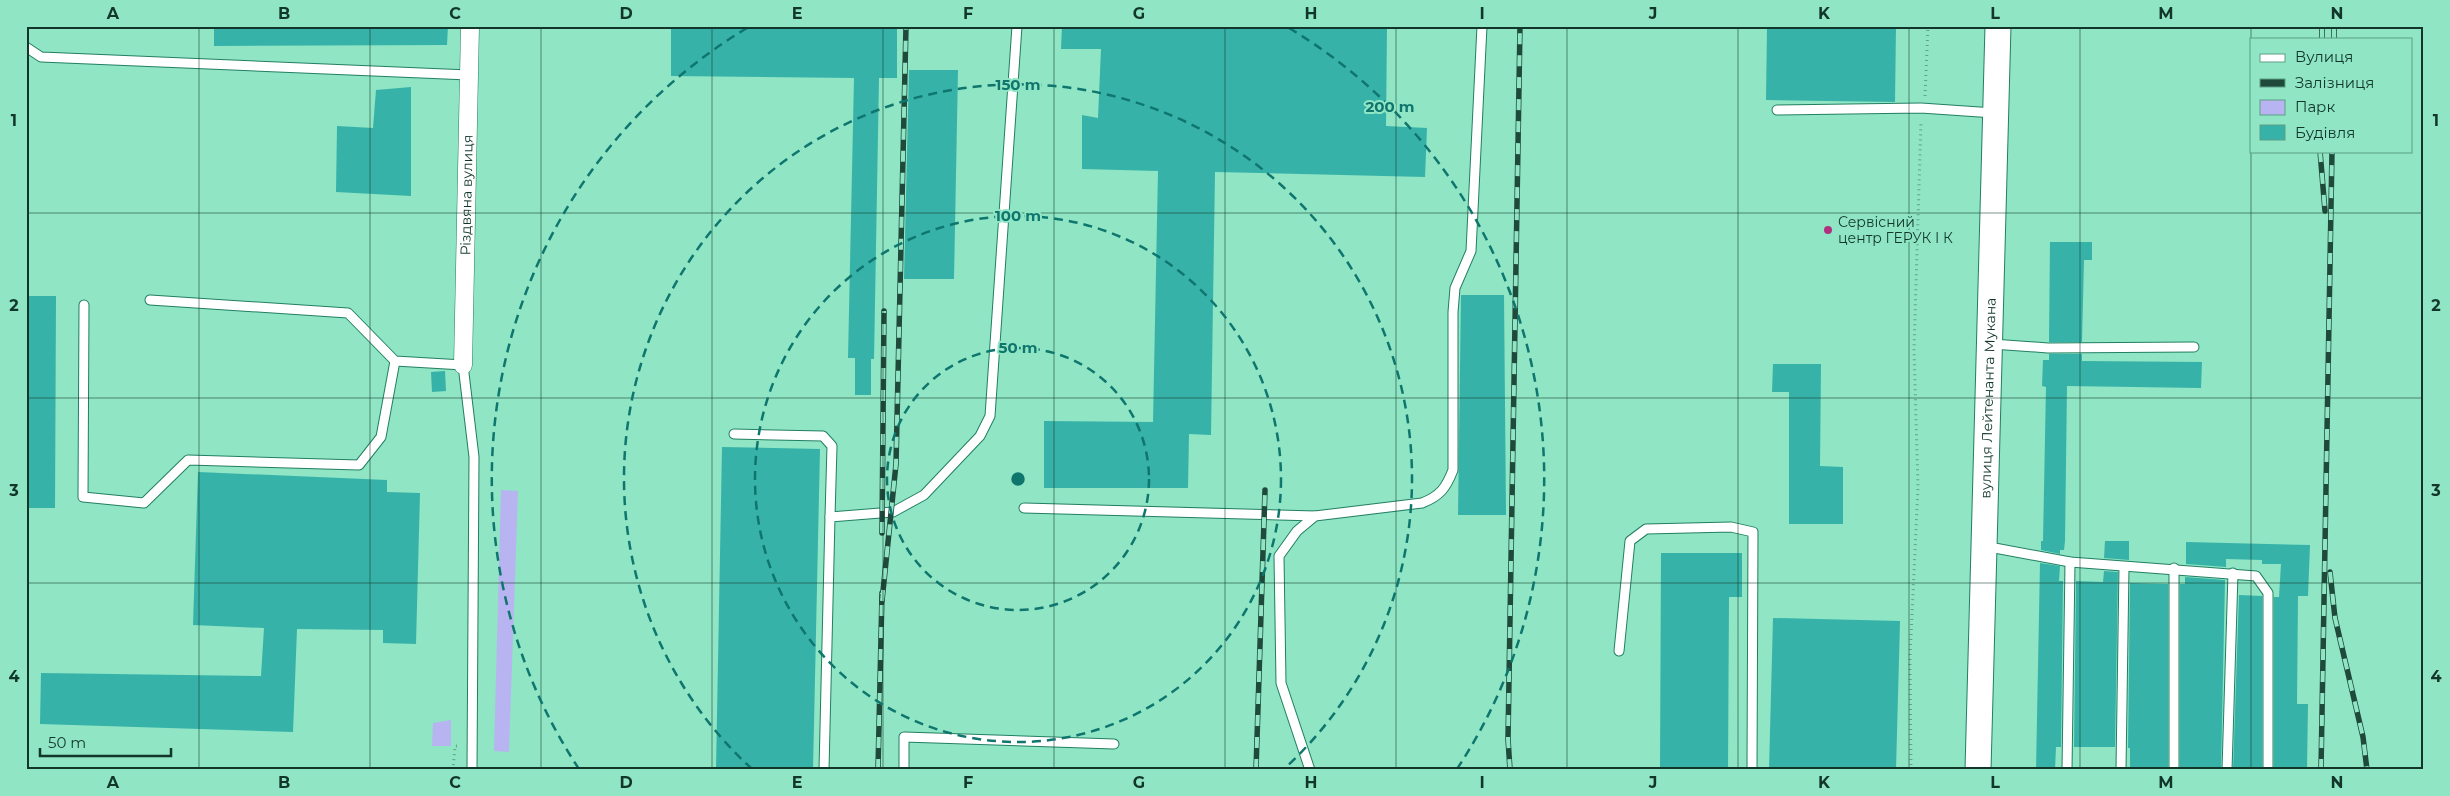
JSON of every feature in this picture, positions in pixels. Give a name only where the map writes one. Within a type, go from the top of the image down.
[{"type":"main road","name":"вулиця Лейтенанта Мукана","points":[[1978,770],[1998,26]]},
{"type":"street","name":"Різдвяна вулиця","points":[[464,365],[470,26]]},
{"type":"lane","points":[[830,517],[893,512],[924,495],[980,436],[990,416],[1017,26]]},
{"type":"lane","points":[[1024,508],[1315,516],[1422,503],[1436,497],[1446,488],[1453,470],[1453,312],[1456,288],[1472,251],[1482,26]]},
{"type":"lane","points":[[26,48],[41,58],[469,75]]},
{"type":"lane","points":[[1777,110],[1921,108],[1997,113]]},
{"type":"lane","points":[[150,300],[348,313],[395,362],[464,365],[474,457],[472,770]]},
{"type":"lane","points":[[84,304],[82,497],[144,503],[188,460],[359,465],[381,437],[395,362]]},
{"type":"lane","points":[[1990,344],[2048,348],[2194,347]]},
{"type":"lane","points":[[734,434],[823,436],[832,446],[824,770]]},
{"type":"lane","points":[[1310,770],[1281,683],[1279,556],[1297,531],[1315,516]]},
{"type":"lane","points":[[1618,652],[1630,542],[1646,529],[1731,527],[1753,532],[1752,770]]},
{"type":"lane","points":[[1984,546],[2070,562],[2124,567],[2174,568],[2256,576],[2268,593],[2268,770]]},
{"type":"lane","points":[[2067,770],[2070,562]]},
{"type":"lane","points":[[2121,770],[2124,567]]},
{"type":"lane","points":[[2174,568],[2174,770]]},
{"type":"lane","points":[[2228,770],[2233,573]]},
{"type":"lane","points":[[904,770],[904,737],[1114,744]]},
{"type":"path","points":[[1911,770],[1910,657],[1918,487],[1914,350],[1921,108],[1925,103],[1927,85],[1928,26]]},
{"type":"green space","points":[[501,490],[518,491],[509,752],[494,751]]},
{"type":"green space","points":[[451,720],[451,746],[432,746],[433,723]]},
{"type":"building","points":[[214,26],[448,26],[447,45],[214,46]]},
{"type":"building","points":[[671,26],[897,27],[897,78],[879,78],[874,359],[871,359],[871,395],[855,395],[855,358],[848,358],[854,78],[671,76]]},
{"type":"building","points":[[1062,26],[1387,26],[1386,126],[1427,128],[1425,177],[1215,172],[1211,435],[1189,434],[1188,488],[1044,488],[1044,421],[1153,422],[1158,171],[1082,169],[1082,115],[1098,118],[1101,49],[1061,49]]},
{"type":"building","points":[[1767,26],[1896,26],[1895,102],[1766,100]]},
{"type":"building","points":[[909,70],[958,70],[954,279],[904,279]]},
{"type":"building","points":[[411,87],[411,196],[336,192],[337,126],[373,128],[376,90]]},
{"type":"building","points":[[2050,242],[2092,242],[2092,260],[2084,260],[2082,342],[2049,342]]},
{"type":"building","points":[[1461,295],[1504,295],[1506,515],[1458,515]]},
{"type":"building","points":[[26,296],[56,296],[55,508],[26,508]]},
{"type":"building","points":[[2049,354],[2082,354],[2082,361],[2202,362],[2201,388],[2067,386],[2065,541],[2064,550],[2060,550],[2060,554],[2041,550],[2041,541],[2043,541],[2046,387],[2042,386],[2043,360],[2049,360]]},
{"type":"building","points":[[1773,364],[1821,364],[1820,466],[1843,467],[1843,524],[1789,524],[1789,392],[1772,392]]},
{"type":"building","points":[[445,371],[446,391],[432,392],[431,372]]},
{"type":"building","points":[[722,447],[820,449],[813,770],[716,770]]},
{"type":"building","points":[[198,472],[387,480],[387,492],[420,493],[416,644],[383,643],[383,630],[297,629],[293,732],[40,724],[41,673],[261,676],[264,628],[193,625]]},
{"type":"building","points":[[2105,541],[2129,541],[2129,560],[2104,558]]},
{"type":"building","points":[[2186,542],[2310,545],[2308,596],[2298,596],[2297,704],[2308,704],[2307,770],[2274,770],[2274,597],[2279,597],[2281,564],[2262,564],[2262,560],[2226,559],[2226,567],[2186,564]]},
{"type":"building","points":[[1661,553],[1742,553],[1742,597],[1729,597],[1728,770],[1660,770]]},
{"type":"building","points":[[2040,563],[2060,566],[2059,581],[2063,581],[2061,747],[2056,747],[2055,770],[2036,770]]},
{"type":"building","points":[[2104,571],[2118,572],[2115,747],[2074,747],[2076,581],[2103,582]]},
{"type":"building","points":[[2185,577],[2225,580],[2221,770],[2180,770],[2180,584],[2185,584]]},
{"type":"building","points":[[2130,583],[2168,584],[2168,770],[2130,770],[2130,748],[2128,748]]},
{"type":"building","points":[[2239,595],[2262,596],[2262,770],[2233,770]]},
{"type":"building","points":[[1773,618],[1900,621],[1896,770],[1769,770]]},
{"type":"railway","points":[[882,601],[896,464],[906,26]]},
{"type":"railway","points":[[1510,770],[1508,739],[1520,26]]},
{"type":"railway","points":[[2322,26],[2322,38]]},
{"type":"railway","points":[[2334,26],[2334,38]]},
{"type":"railway","points":[[2320,152],[2325,211]]},
{"type":"railway","points":[[2321,770],[2332,152]]},
{"type":"railway","points":[[882,533],[884,311]]},
{"type":"railway","points":[[1256,770],[1265,490]]},
{"type":"railway","points":[[2330,572],[2335,618],[2363,737],[2367,770]]},
{"type":"railway","points":[[878,770],[882,593]]},
{"type":"place","name":"Сервісний центр ГЕРУК І К","points":[[1828,230]]}]
